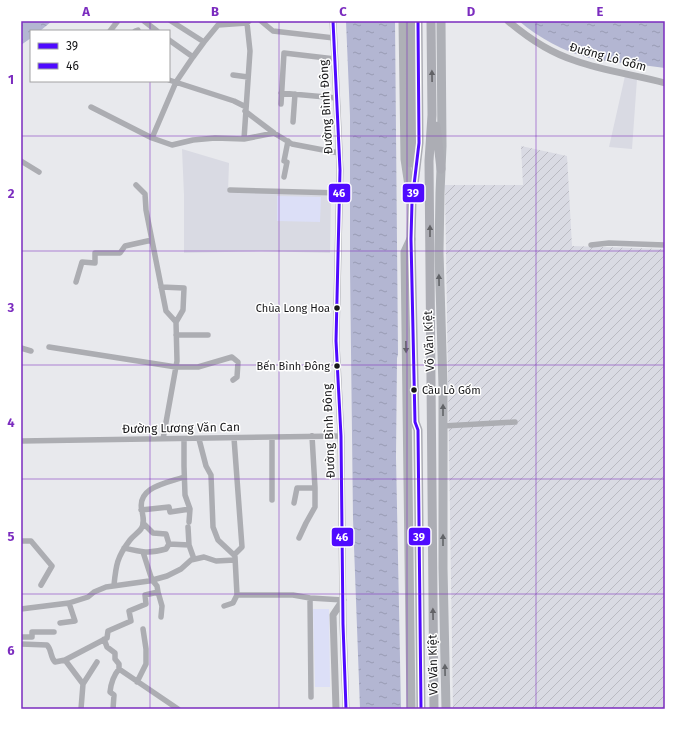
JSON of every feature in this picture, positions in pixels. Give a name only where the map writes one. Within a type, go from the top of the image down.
[{"type":"highway","points":[[410,21],[412,202]]},
{"type":"highway","name":"Võ Văn Kiệt","points":[[418,21],[419,143],[412,202],[411,239],[415,422],[418,430],[421,709]]},
{"type":"highway","name":"Võ Văn Kiệt","points":[[431,21],[432,115],[429,169],[434,709]]},
{"type":"highway","points":[[432,115],[436,126],[441,169]]},
{"type":"main road","points":[[403,21],[404,159],[412,202]]},
{"type":"main road","name":"Võ Văn Kiệt","points":[[441,21],[442,146],[439,252],[443,426],[443,568],[446,709]]},
{"type":"main road","name":"Võ Văn Kiệt","points":[[410,709],[405,252],[411,239]]},
{"type":"main road","name":"Võ Văn Kiệt","points":[[415,422],[412,429],[416,709]]},
{"type":"street","points":[[144,21],[156,30]]},
{"type":"street","points":[[171,21],[204,42]]},
{"type":"street","points":[[261,21],[273,31],[334,38]]},
{"type":"street","name":"Đường Bình Đông","points":[[333,21],[340,153],[336,341],[341,436],[343,624],[346,709]]},
{"type":"street","name":"Đường Lò Gốm","points":[[508,21],[534,41],[563,57],[589,65],[665,83]]},
{"type":"street","points":[[152,138],[176,82],[218,25],[248,22],[250,51],[244,139]]},
{"type":"street","points":[[170,42],[193,57]]},
{"type":"street","points":[[281,104],[284,53],[335,59]]},
{"type":"street","points":[[233,75],[248,77]]},
{"type":"street","points":[[170,80],[234,101],[274,133],[288,141],[300,146],[340,153]]},
{"type":"street","points":[[281,93],[337,98]]},
{"type":"street","points":[[293,122],[295,94]]},
{"type":"street","points":[[92,107],[152,138],[172,145],[193,140],[244,139],[274,133]]},
{"type":"street","points":[[284,177],[287,162],[284,161],[288,141]]},
{"type":"street","points":[[21,161],[39,172]]},
{"type":"street","points":[[136,185],[144,194],[166,311],[176,322]]},
{"type":"street","points":[[230,190],[340,193]]},
{"type":"street","points":[[76,282],[82,262],[95,263],[95,253],[120,252],[125,246],[152,240]]},
{"type":"street","points":[[591,245],[609,243],[665,245]]},
{"type":"street","points":[[161,287],[184,288],[183,310],[176,322],[177,361],[163,439]]},
{"type":"street","points":[[176,335],[208,334]]},
{"type":"street","points":[[50,347],[176,367],[198,367],[232,357],[238,362],[237,376],[233,380]]},
{"type":"street","points":[[21,348],[31,351]]},
{"type":"street","points":[[443,426],[515,422]]},
{"type":"street","points":[[299,538],[315,507],[312,436]]},
{"type":"street","name":"Đường Lương Văn Can","points":[[21,441],[341,436]]},
{"type":"street","points":[[272,437],[272,500]]},
{"type":"street","points":[[224,606],[233,603],[237,596],[235,557],[242,547],[234,438]]},
{"type":"street","points":[[184,439],[185,494],[190,509],[189,545],[194,559]]},
{"type":"street","points":[[199,439],[206,466],[211,476],[213,527],[218,540],[235,557]]},
{"type":"street","points":[[114,586],[116,565],[119,555],[131,538],[141,529],[143,523],[144,519],[140,502],[142,498],[149,489],[184,477]]},
{"type":"street","points":[[294,503],[297,488],[315,488]]},
{"type":"street","points":[[142,510],[169,507],[170,512],[190,509]]},
{"type":"street","points":[[124,548],[143,552],[156,552],[166,549],[169,544],[166,534],[152,532],[143,523]]},
{"type":"street","points":[[21,541],[31,540],[52,566],[41,585]]},
{"type":"street","points":[[169,544],[189,545]]},
{"type":"street","points":[[143,552],[152,580],[157,586],[162,606],[161,616]]},
{"type":"street","points":[[21,609],[69,603],[88,597],[106,586],[152,580],[167,576],[194,559],[204,557],[216,561],[235,557]]},
{"type":"street","points":[[113,709],[114,695],[110,692],[111,684],[114,675],[119,669],[119,664],[115,660],[115,653],[107,647],[105,638],[108,631],[130,621],[129,611],[146,604],[145,595],[158,592]]},
{"type":"street","points":[[237,596],[293,595],[310,598],[343,600]]},
{"type":"street","points":[[310,598],[310,697]]},
{"type":"street","points":[[336,709],[333,615],[343,600]]},
{"type":"street","points":[[60,623],[75,621],[69,603]]},
{"type":"street","points":[[138,682],[146,664],[146,649],[143,629]]},
{"type":"street","points":[[21,637],[32,637],[32,632],[54,632]]},
{"type":"street","points":[[21,644],[47,645],[50,648],[52,659],[55,662],[65,660],[105,638]]},
{"type":"street","points":[[65,660],[83,684]]},
{"type":"street","points":[[81,709],[83,684],[97,662]]},
{"type":"street","points":[[119,669],[178,709]]},
{"type":"shaded area","points":[[625,76],[637,79],[632,149],[609,147]]},
{"type":"shaded area","points":[[521,146],[567,156],[572,246],[665,249],[665,709],[453,709],[445,185],[523,185]]},
{"type":"shaded area","points":[[182,149],[229,163],[228,192],[331,195],[330,253],[261,251],[184,253]]},
{"type":"shaded area","points":[[277,196],[321,197],[320,222],[277,221]]},
{"type":"shaded area","points":[[313,609],[329,609],[330,687],[315,687]]},
{"type":"water","points":[[21,21],[52,21],[41,30],[30,30],[30,39],[21,45]]},
{"type":"water","points":[[346,21],[395,21],[398,354],[396,457],[401,709],[360,709],[353,519],[350,116]]},
{"type":"water","points":[[519,21],[665,21],[665,68],[598,60],[579,55],[552,43]]},
{"type":"transit line","name":"46","points":[[333,21],[340,170],[336,341],[341,436],[343,624],[346,709]]},
{"type":"transit line","name":"39","points":[[418,21],[419,143],[412,202],[411,239],[415,422],[418,430],[421,709]]},
{"type":"place","name":"Chùa Long Hoa","points":[[337,308]]},
{"type":"place","name":"Bến Bình Đông","points":[[337,366]]},
{"type":"place","name":"Cầu Lò Gốm","points":[[414,390]]}]
